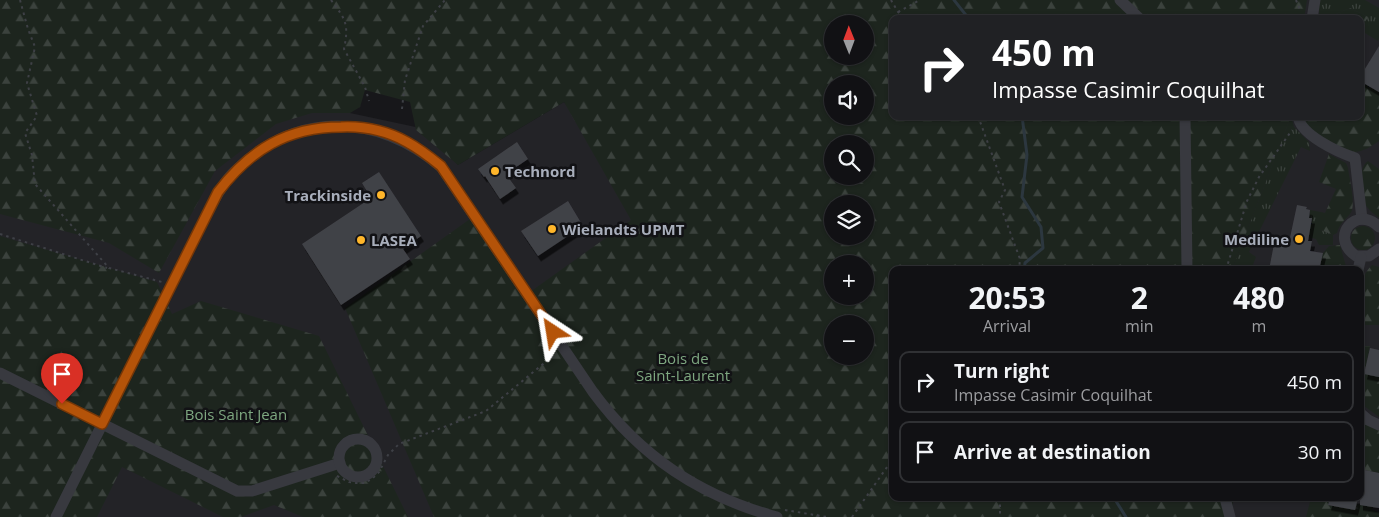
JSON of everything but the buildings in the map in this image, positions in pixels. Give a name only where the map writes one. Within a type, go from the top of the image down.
[{"type":"street","points":[[1120,0],[1136,15]]},
{"type":"street","points":[[1308,15],[1315,0]]},
{"type":"street","points":[[1185,120],[1187,266]]},
{"type":"street","points":[[1299,120],[1306,133],[1355,158],[1362,219]]},
{"type":"street","points":[[56,517],[218,192],[233,173],[253,155],[272,142],[296,132],[322,127],[355,126],[406,141],[441,166],[604,407],[630,436],[678,475],[708,492],[747,509],[778,513]]},
{"type":"street","points":[[1379,227],[1374,222],[1362,219],[1350,224],[1344,235],[1347,248],[1356,256],[1369,256],[1379,249]]},
{"type":"street","points":[[1359,266],[1360,257]]},
{"type":"street","points":[[0,373],[237,491],[252,491],[340,463]]},
{"type":"street","points":[[1364,416],[1379,426]]},
{"type":"street","points":[[1226,501],[1230,517]]},
{"type":"path","points":[[20,0],[35,47],[28,83],[37,116],[25,133],[32,155],[35,184],[110,268]]},
{"type":"path","points":[[331,0],[346,24],[344,50],[365,87],[369,101]]},
{"type":"path","points":[[402,109],[405,80],[423,26],[445,0]]},
{"type":"path","points":[[891,0],[898,12],[902,15]]},
{"type":"path","points":[[898,12],[920,0]]},
{"type":"path","points":[[1296,0],[1306,15]]},
{"type":"path","points":[[979,120],[1005,190],[999,202],[1020,259],[1019,266]]},
{"type":"path","points":[[1227,266],[1247,201],[1259,177],[1299,120]]},
{"type":"path","points":[[0,234],[171,285]]},
{"type":"path","points":[[333,474],[349,482],[364,483],[379,472],[388,455],[399,444],[486,411],[563,347]]},
{"type":"path","points":[[852,517],[889,464]]},
{"type":"path","points":[[1000,501],[1000,517]]},
{"type":"path","points":[[778,513],[827,517]]},
{"type":"shaded area","points":[[222,0],[350,113],[425,129],[458,165],[564,102],[767,351],[541,517],[0,517],[0,127]]},
{"type":"shaded area","points":[[1303,0],[1379,0],[1379,517],[1234,517],[1232,510],[1233,501],[1364,501],[1364,266],[1234,266],[1288,120],[1364,120],[1364,15],[1304,15]]},
{"type":"green space","name":"Bois de Saint-Laurent","points":[[0,0],[1307,0],[1305,15],[889,15],[889,120],[1289,120],[1234,266],[889,266],[889,501],[1233,501],[1234,517],[434,517],[345,308],[470,219],[523,297],[631,220],[564,102],[458,165],[416,130],[410,102],[365,90],[360,107],[350,113],[312,113],[276,124],[215,171],[159,273],[109,243],[0,214]]},
{"type":"green space","points":[[1319,0],[1365,0],[1379,8],[1378,41],[1364,32],[1364,24],[1368,17],[1350,8],[1333,15],[1319,15]]},
{"type":"green space","points":[[1350,8],[1364,15],[1333,15]]},
{"type":"green space","points":[[1364,15],[1368,17],[1364,24]]},
{"type":"green space","points":[[1364,83],[1379,92],[1379,141],[1364,150],[1354,152],[1344,149],[1316,134],[1307,125],[1305,120],[1364,120]]},
{"type":"green space","points":[[1289,120],[1292,120],[1294,127],[1309,142],[1310,151],[1301,147],[1249,252],[1256,257],[1253,266],[1234,266]]},
{"type":"green space","points":[[1329,154],[1346,163],[1353,199],[1350,214],[1341,224],[1337,233],[1333,235],[1321,230],[1321,212],[1325,213],[1336,189],[1319,182]]},
{"type":"green space","points":[[1368,161],[1379,169],[1379,218],[1367,207],[1363,196],[1361,176],[1362,170]]},
{"type":"green space","points":[[1310,210],[1321,212],[1321,230],[1333,235],[1333,245],[1319,245],[1316,239],[1308,237],[1312,218],[1309,218]]},
{"type":"green space","points":[[1363,226],[1368,227],[1374,233],[1374,243],[1368,249],[1363,250],[1358,249],[1352,243],[1351,238],[1352,233],[1358,227]]},
{"type":"green space","name":"Bois Saint Jean","points":[[0,236],[157,282],[172,314],[201,301],[319,336],[408,517],[303,517],[274,505],[241,517],[223,517],[122,467],[97,517],[0,517]]},
{"type":"green space","points":[[1340,245],[1346,266],[1320,266],[1323,253],[1329,246]]},
{"type":"green space","points":[[1372,265],[1379,267],[1379,325],[1364,325],[1364,276]]},
{"type":"green space","points":[[1364,346],[1370,346],[1364,374]]},
{"type":"green space","points":[[1364,374],[1379,376],[1379,417],[1364,406]]},
{"type":"green space","points":[[1364,423],[1379,430],[1379,473],[1364,470]]},
{"type":"green space","points":[[1310,501],[1329,501],[1328,505],[1355,510],[1356,504],[1373,507],[1372,510],[1379,512],[1379,517],[1306,517]]},
{"type":"waterway","points":[[954,0],[966,15]]},
{"type":"waterway","points":[[1023,120],[1027,155],[1022,197],[1041,227],[1043,248],[1025,263],[1025,266]]},
{"type":"waterway","points":[[1116,501],[1126,517]]},
{"type":"place","name":"Technord","points":[[495,171]]},
{"type":"place","name":"Trackinside","points":[[381,195]]},
{"type":"place","name":"Wielandts UPMT","points":[[552,229]]},
{"type":"place","name":"Mediline","points":[[1299,239]]},
{"type":"place","name":"LASEA","points":[[361,240]]},
{"type":"route","points":[[62,404],[102,424],[218,192],[233,173],[253,155],[272,142],[296,132],[322,127],[355,126],[380,132],[406,141],[441,166],[466,200],[553,332]]}]
